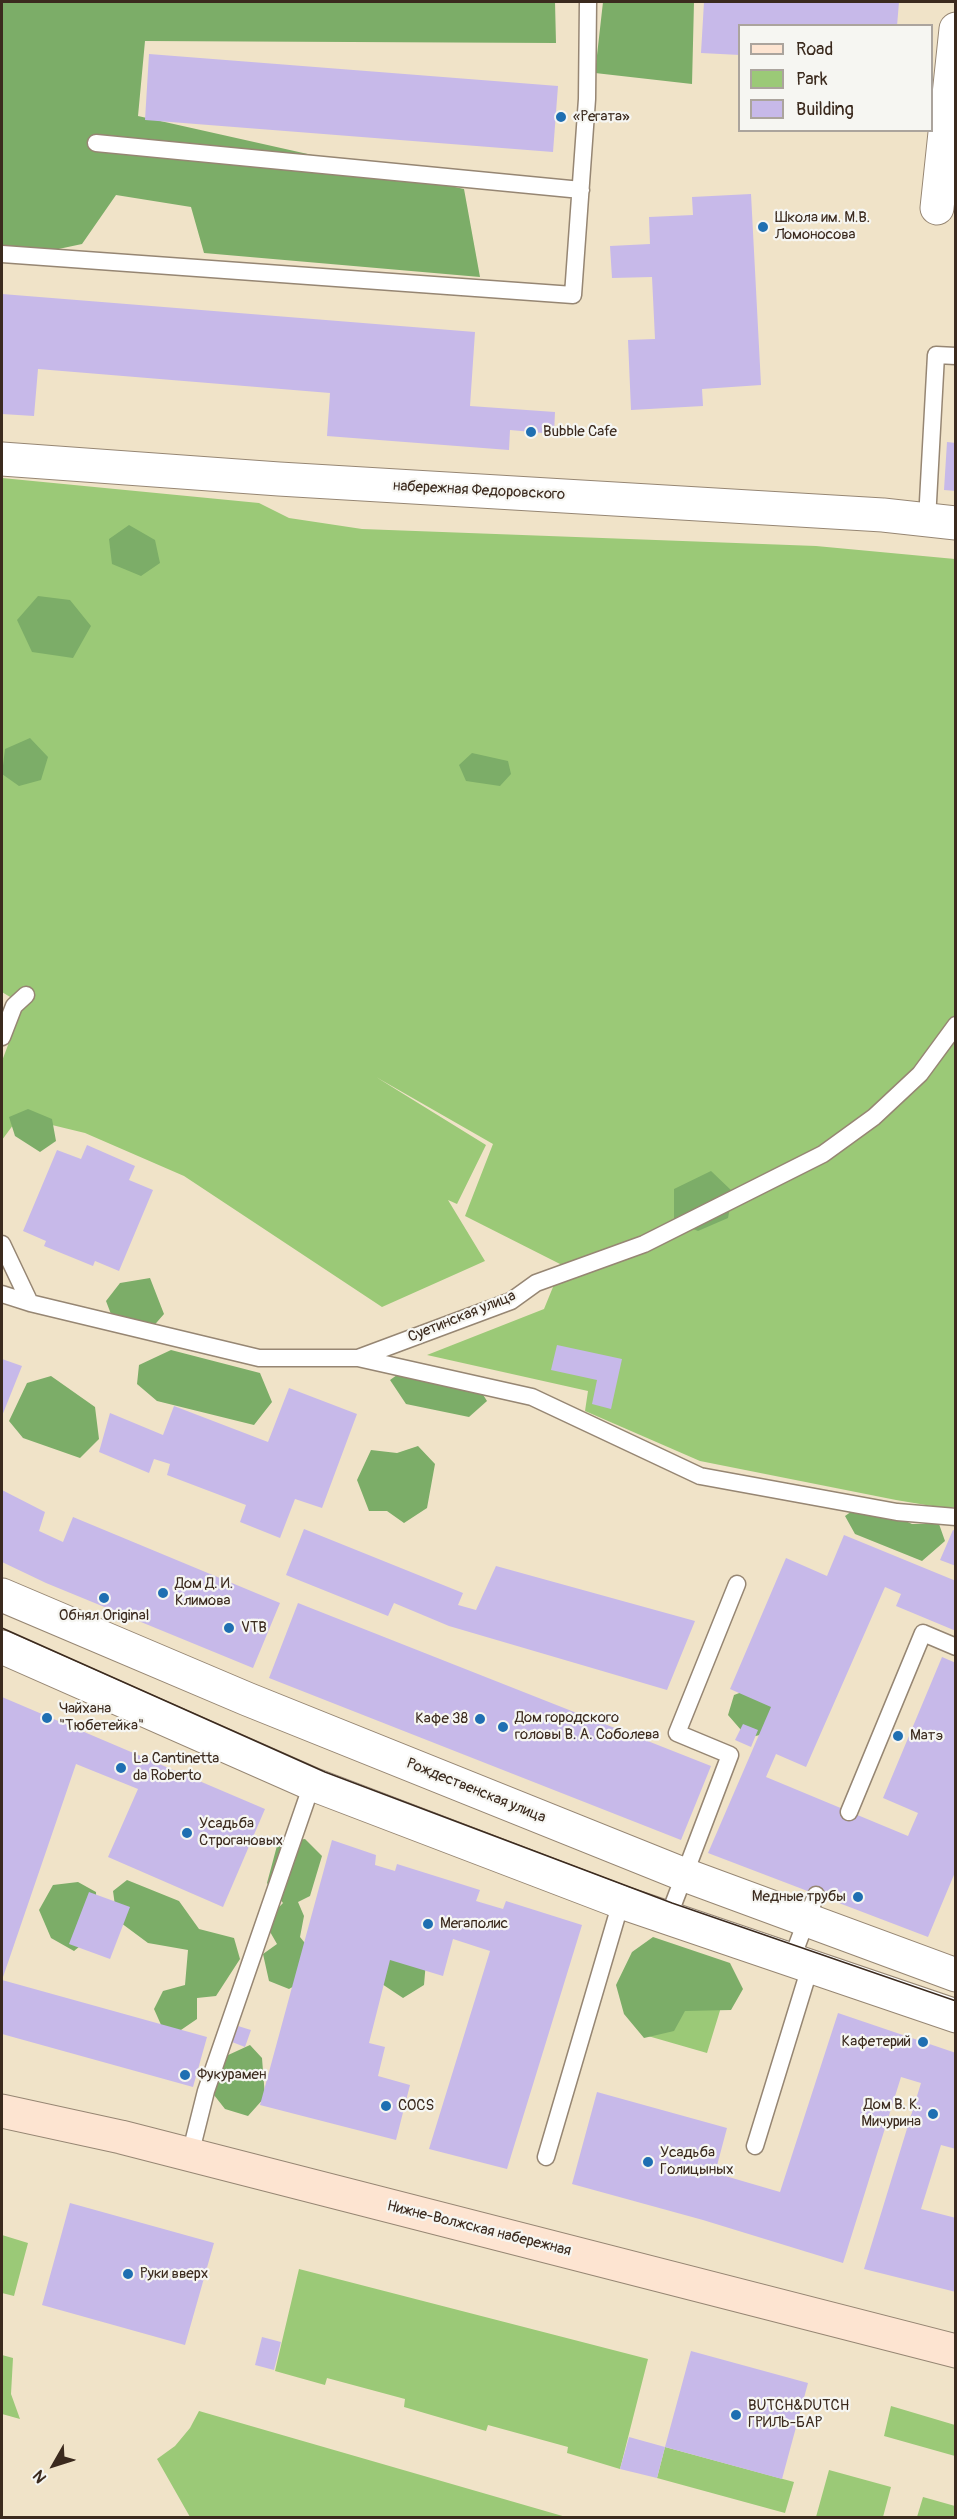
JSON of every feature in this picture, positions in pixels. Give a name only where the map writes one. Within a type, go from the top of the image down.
[{"type":"main road","name":"Нижне-Волжская набережная","points":[[2,2111],[122,2137],[956,2351]]},
{"type":"street","points":[[946,208],[956,29]]},
{"type":"street","name":"набережная Федоровского","points":[[2,459],[279,479],[883,515],[941,522]]},
{"type":"street","name":"Рождественская улица","points":[[2,1595],[247,1699],[685,1875],[811,1908],[951,1991]]},
{"type":"street","name":"Рождественская улица","points":[[2,1647],[312,1784],[621,1902],[800,1964],[951,1991]]},
{"type":"lane","points":[[2,254],[573,295],[587,99],[588,2]]},
{"type":"lane","points":[[96,143],[580,190]]},
{"type":"lane","points":[[941,522],[936,355],[956,356]]},
{"type":"lane","points":[[2,1037],[14,1006],[26,995]]},
{"type":"lane","name":"Суетинская улица","points":[[2,1294],[30,1303],[259,1358],[358,1358],[511,1301],[536,1283],[644,1244],[823,1154],[874,1117],[920,1074],[956,1025]]},
{"type":"lane","points":[[2,1244],[30,1303]]},
{"type":"lane","points":[[358,1358],[532,1397],[700,1476],[897,1512],[956,1517]]},
{"type":"lane","points":[[668,1918],[730,1755],[676,1733],[737,1584]]},
{"type":"lane","points":[[849,1812],[922,1633],[956,1647]]},
{"type":"lane","points":[[190,2155],[207,2091],[312,1784]]},
{"type":"lane","points":[[546,2157],[621,1902]]},
{"type":"lane","points":[[755,2146],[800,1964],[811,1908]]},
{"type":"green space","points":[[2,2],[555,2],[556,43],[145,41],[138,116],[464,189],[480,277],[204,253],[191,207],[116,195],[82,244],[2,261]]},
{"type":"green space","points":[[603,2],[694,2],[692,84],[595,73]]},
{"type":"green space","points":[[2,478],[259,503],[289,518],[362,529],[816,546],[955,559],[955,1507],[944,1508],[896,1500],[700,1461],[585,1411],[588,1391],[427,1355],[544,1309],[562,1265],[465,1216],[493,1144],[376,1077],[486,1145],[457,1204],[448,1200],[485,1261],[382,1307],[184,1176],[85,1133],[19,1117],[2,1140],[2,1061],[23,1005],[2,992]]},
{"type":"green space","points":[[129,525],[155,540],[160,563],[141,576],[112,564],[109,539]]},
{"type":"green space","points":[[38,596],[70,600],[91,626],[73,658],[32,652],[17,620]]},
{"type":"green space","points":[[30,738],[48,757],[41,780],[19,786],[2,774],[5,749]]},
{"type":"green space","points":[[472,753],[508,761],[511,774],[500,786],[466,781],[459,765]]},
{"type":"green space","points":[[28,1109],[52,1119],[56,1141],[40,1152],[15,1136],[9,1117]]},
{"type":"green space","points":[[711,1171],[733,1192],[728,1218],[698,1231],[674,1221],[674,1189]]},
{"type":"green space","points":[[150,1278],[164,1314],[144,1337],[117,1330],[106,1301],[120,1283]]},
{"type":"green space","points":[[171,1350],[260,1373],[272,1402],[254,1425],[157,1401],[137,1384],[139,1365]]},
{"type":"green space","points":[[411,1365],[475,1382],[487,1401],[469,1417],[406,1404],[390,1380]]},
{"type":"green space","points":[[51,1376],[95,1407],[99,1439],[80,1458],[23,1438],[9,1421],[27,1383]]},
{"type":"green space","points":[[418,1446],[435,1464],[427,1508],[404,1523],[387,1511],[369,1511],[357,1480],[371,1450],[397,1453]]},
{"type":"green space","points":[[865,1502],[912,1524],[939,1524],[945,1541],[922,1561],[855,1534],[845,1516]]},
{"type":"green space","points":[[758,1686],[780,1705],[771,1732],[748,1738],[728,1715],[734,1695]]},
{"type":"green space","points":[[305,1839],[322,1856],[310,1896],[298,1902],[304,1916],[300,1937],[313,1953],[303,1981],[289,1989],[269,1981],[263,1954],[277,1944],[269,1930],[270,1916],[283,1903],[267,1883],[278,1842]]},
{"type":"green space","points":[[127,1880],[179,1901],[199,1929],[234,1938],[240,1959],[216,1996],[197,1998],[197,2019],[178,2032],[162,2027],[154,2009],[163,1991],[185,1985],[188,1950],[148,1943],[117,1920],[113,1891]]},
{"type":"green space","points":[[78,1882],[96,1892],[97,1932],[74,1951],[51,1938],[39,1910],[53,1885]]},
{"type":"green space","points":[[653,1937],[730,1963],[743,1989],[731,2010],[685,2011],[674,2031],[644,2038],[624,2014],[616,1985],[632,1952]]},
{"type":"green space","points":[[384,1951],[426,1961],[424,1985],[403,1998],[379,1982]]},
{"type":"green space","points":[[656,1984],[722,2004],[707,2053],[641,2034]]},
{"type":"green space","points":[[250,2045],[262,2058],[265,2097],[248,2116],[225,2109],[214,2095],[226,2056]]},
{"type":"green space","points":[[2,2235],[28,2243],[14,2296],[2,2293]]},
{"type":"green space","points":[[299,2269],[648,2359],[620,2469],[567,2453],[568,2447],[488,2425],[486,2431],[404,2407],[405,2399],[327,2378],[325,2385],[275,2371]]},
{"type":"green space","points":[[2,2355],[13,2358],[11,2394],[20,2419],[2,2414]]},
{"type":"green space","points":[[891,2406],[955,2425],[955,2456],[884,2436]]},
{"type":"green space","points":[[199,2411],[566,2517],[190,2517],[157,2459],[175,2446],[190,2428]]},
{"type":"green space","points":[[665,2447],[794,2482],[785,2513],[657,2478]]},
{"type":"green space","points":[[829,2470],[891,2487],[883,2517],[816,2517]]},
{"type":"green space","points":[[923,2497],[955,2506],[955,2517],[917,2517]]},
{"type":"building","points":[[704,2],[899,2],[897,24],[738,24],[738,55],[701,53]]},
{"type":"building","points":[[149,54],[558,86],[553,152],[145,120]]},
{"type":"building","points":[[751,194],[761,385],[702,389],[703,406],[631,410],[628,340],[655,339],[652,277],[612,278],[610,246],[650,244],[649,217],[693,215],[692,197]]},
{"type":"building","points":[[2,294],[475,332],[470,406],[555,412],[554,434],[510,430],[509,450],[327,436],[330,393],[38,369],[34,416],[2,414]]},
{"type":"building","points":[[947,442],[956,443],[956,491],[944,490]]},
{"type":"building","points":[[87,1145],[135,1166],[129,1180],[153,1190],[119,1271],[95,1261],[93,1266],[44,1246],[46,1241],[23,1231],[57,1150],[81,1159]]},
{"type":"building","points":[[557,1345],[622,1359],[611,1409],[592,1404],[597,1380],[551,1370]]},
{"type":"building","points":[[2,1359],[22,1366],[2,1416]]},
{"type":"building","points":[[289,1388],[357,1414],[322,1508],[295,1499],[280,1538],[240,1522],[246,1505],[167,1475],[170,1464],[154,1459],[149,1473],[99,1452],[110,1413],[163,1435],[174,1406],[268,1442]]},
{"type":"building","name":"Дом Д. И. Климова","points":[[2,1490],[45,1512],[39,1531],[63,1542],[73,1517],[280,1603],[253,1668],[46,1583],[2,1562]]},
{"type":"building","points":[[304,1529],[463,1593],[458,1605],[476,1610],[496,1566],[695,1621],[667,1690],[449,1626],[394,1603],[388,1616],[286,1575]]},
{"type":"building","points":[[953,1530],[956,1531],[956,1566],[940,1560]]},
{"type":"building","points":[[844,1535],[956,1581],[956,1631],[896,1606],[901,1594],[885,1587],[806,1767],[776,1754],[766,1777],[908,1836],[918,1813],[883,1798],[942,1657],[956,1663],[956,1870],[928,1937],[708,1853],[771,1707],[730,1689],[786,1558],[827,1576]]},
{"type":"building","name":"Дом городского головы В. А. Соболева","points":[[298,1603],[711,1766],[681,1840],[269,1678]]},
{"type":"building","points":[[2,1697],[265,1809],[223,1907],[108,1857],[138,1789],[76,1764],[2,1980]]},
{"type":"building","points":[[743,1724],[758,1730],[751,1747],[735,1740]]},
{"type":"building","points":[[332,1840],[376,1855],[375,1865],[395,1871],[397,1864],[480,1890],[476,1901],[503,1909],[506,1901],[582,1925],[507,2169],[429,2149],[490,1951],[453,1939],[443,1976],[390,1960],[369,2043],[385,2047],[378,2076],[410,2085],[396,2140],[260,2105]]},
{"type":"building","points":[[89,1892],[130,1907],[110,1959],[69,1944]]},
{"type":"building","points":[[2,1980],[207,2037],[193,2087],[2,2034]]},
{"type":"building","points":[[838,2013],[956,2053],[956,2149],[941,2145],[921,2209],[956,2218],[956,2292],[864,2269],[921,2083],[901,2077],[843,2263],[703,2220],[572,2184],[597,2092],[727,2128],[715,2173],[780,2192]]},
{"type":"building","points":[[238,2026],[251,2030],[245,2047],[232,2042]]},
{"type":"building","name":"Руки вверх","points":[[70,2203],[214,2243],[185,2345],[42,2305]]},
{"type":"building","points":[[262,2337],[281,2342],[274,2370],[255,2365]]},
{"type":"building","name":"BUTCH&DUTCH ГРИЛЬ-БАР","points":[[691,2351],[808,2383],[782,2479],[665,2447]]},
{"type":"building","points":[[629,2437],[665,2447],[657,2478],[620,2469]]},
{"type":"tram line","points":[[2,1628],[325,1772],[672,1903],[956,2001]]},
{"type":"place","name":"«Регата»","points":[[561,117]]},
{"type":"place","name":"Школа им. М.В. Ломоносова","points":[[763,227]]},
{"type":"place","name":"Bubble Cafe","points":[[531,432]]},
{"type":"place","name":"Дом Д. И. Климова","points":[[163,1593]]},
{"type":"place","name":"Обнял Original","points":[[104,1598]]},
{"type":"place","name":"VTB","points":[[229,1628]]},
{"type":"place","name":"Чайхана \"Тюбетейка\"","points":[[47,1718]]},
{"type":"place","name":"Кафе 38","points":[[480,1719]]},
{"type":"place","name":"Дом городского головы В. А. Соболева","points":[[503,1727]]},
{"type":"place","name":"Матэ","points":[[898,1736]]},
{"type":"place","name":"La Cantinetta da Roberto","points":[[121,1768]]},
{"type":"place","name":"Усадьба Строгановых","points":[[187,1833]]},
{"type":"place","name":"Медные трубы","points":[[858,1897]]},
{"type":"place","name":"Мегаполис","points":[[428,1924]]},
{"type":"place","name":"Кафетерий","points":[[923,2042]]},
{"type":"place","name":"Фукурамен","points":[[185,2075]]},
{"type":"place","name":"COCS","points":[[386,2106]]},
{"type":"place","name":"Дом В. К. Мичурина","points":[[933,2114]]},
{"type":"place","name":"Усадьба Голицыных","points":[[648,2162]]},
{"type":"place","name":"Руки вверх","points":[[128,2274]]},
{"type":"place","name":"BUTCH&DUTCH ГРИЛЬ-БАР","points":[[736,2415]]}]
